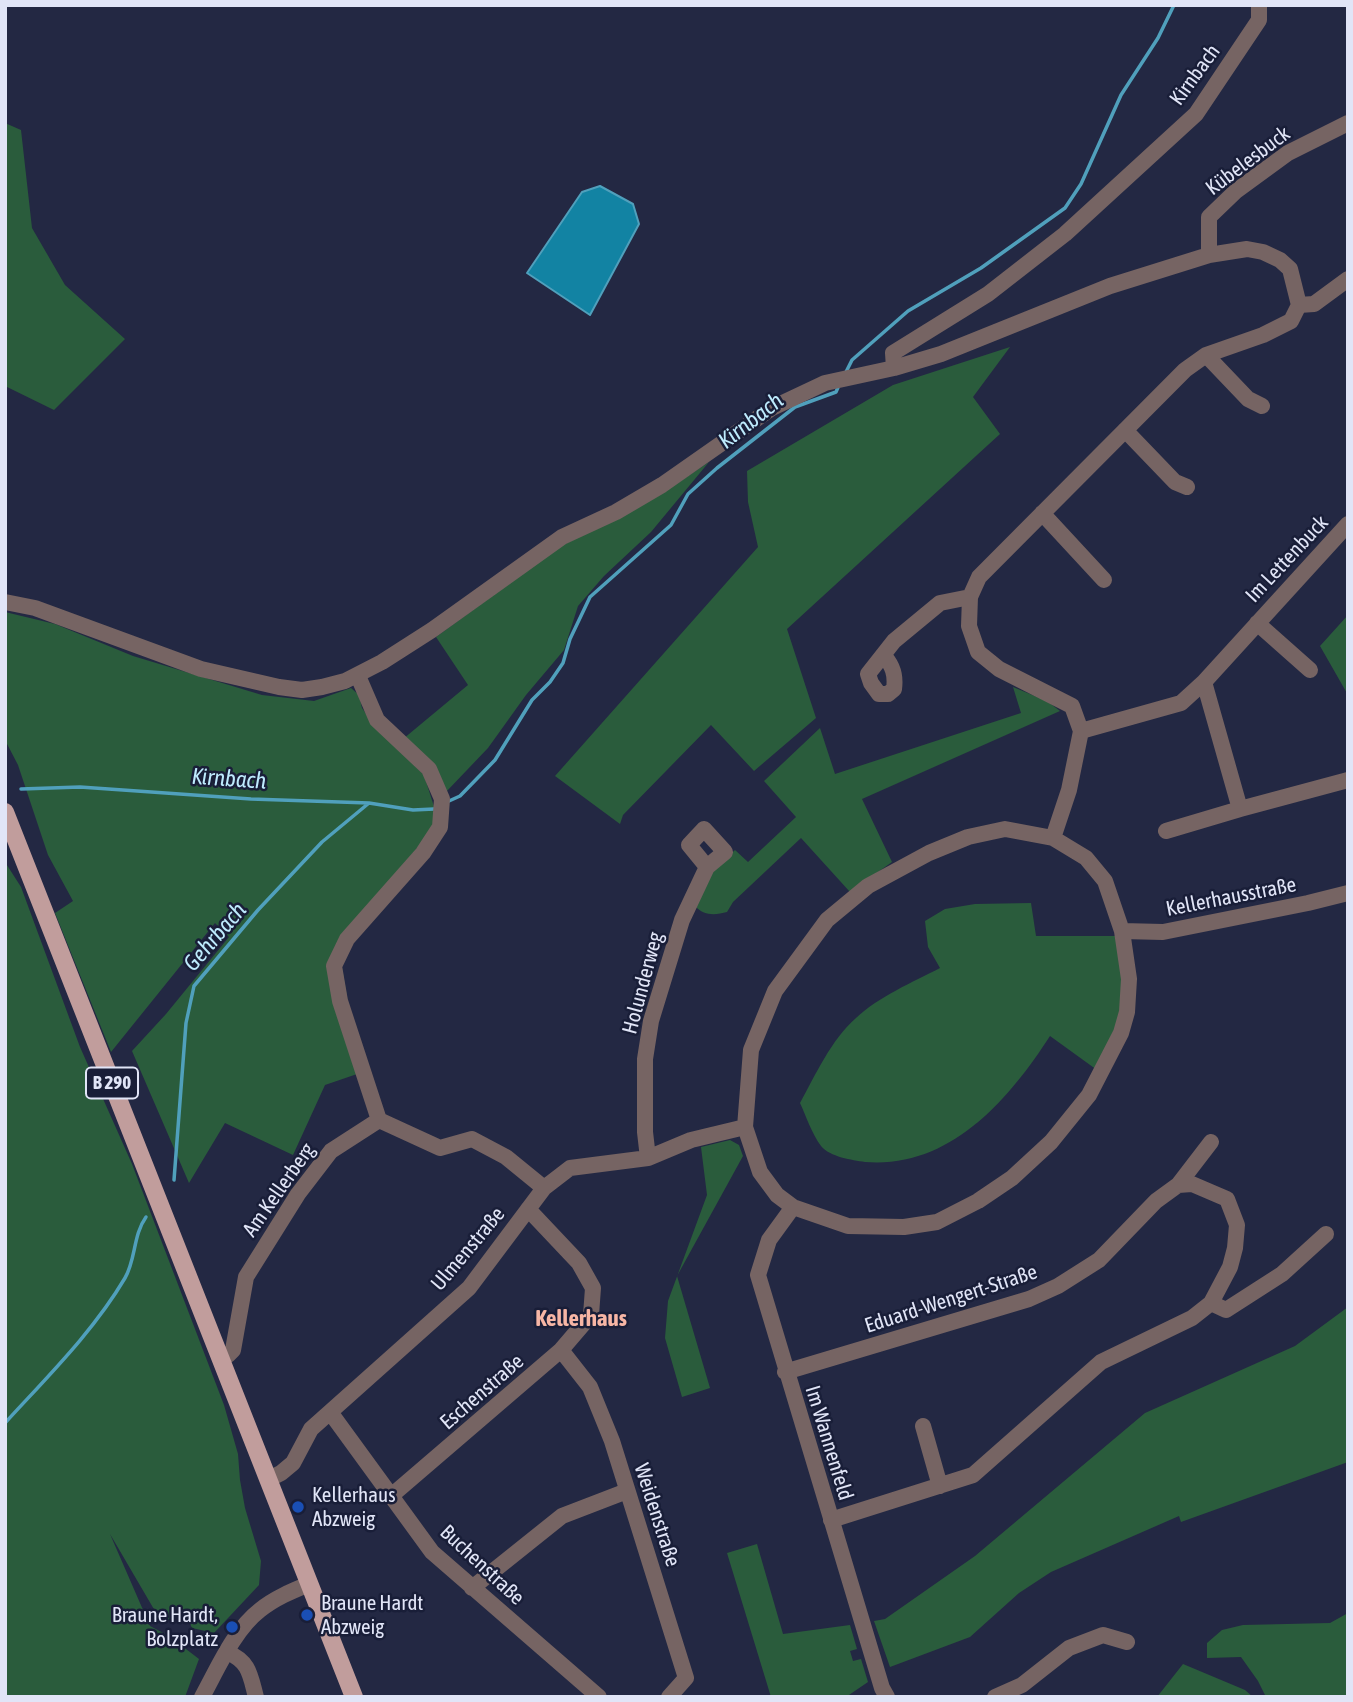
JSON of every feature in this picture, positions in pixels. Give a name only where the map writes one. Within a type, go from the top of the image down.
[{"type":"main road","name":"B 290","points":[[5,812],[354,1697]]},
{"type":"street","name":"Kirnbach","points":[[894,368],[893,353],[988,294],[1065,234],[1196,114],[1259,20],[1259,5]]},
{"type":"street","name":"Kübelesbuck","points":[[1209,255],[1209,217],[1236,191],[1288,153],[1348,123]]},
{"type":"street","points":[[5,602],[34,608],[155,654],[247,681],[302,690],[321,687],[358,676],[432,630],[562,537],[617,512],[662,485],[772,408],[825,383],[894,368],[941,354],[1110,286],[1209,255],[1247,249],[1263,252],[1280,260],[1290,269],[1299,305],[1291,321],[1263,335],[1206,355],[1185,370],[979,577],[970,597],[969,626],[978,652],[999,669],[1072,706],[1081,732],[1069,790],[1053,838]]},
{"type":"street","points":[[1299,305],[1314,304],[1348,279]]},
{"type":"street","points":[[1206,355],[1248,399],[1262,406]]},
{"type":"street","points":[[1125,430],[1175,482],[1187,487]]},
{"type":"street","points":[[1042,513],[1104,580]]},
{"type":"street","name":"Im Lettenbuck","points":[[1081,732],[1181,703],[1204,682],[1348,524]]},
{"type":"street","points":[[883,655],[894,641],[940,603],[970,597]]},
{"type":"street","name":"Im Lettenbuck","points":[[1257,623],[1310,670]]},
{"type":"street","points":[[358,676],[377,720],[429,769],[442,799],[440,827],[423,853],[347,939],[334,966],[340,1001],[379,1121],[440,1148],[472,1139],[506,1157],[544,1188]]},
{"type":"street","points":[[1204,682],[1240,809]]},
{"type":"street","points":[[1166,831],[1348,780]]},
{"type":"street","points":[[1005,829],[1053,838],[1086,858],[1105,881],[1122,931],[1129,979],[1127,1012],[1121,1033],[1089,1095],[1051,1142],[1012,1178],[978,1201],[936,1222],[904,1227],[848,1226],[793,1207],[777,1195],[760,1172],[745,1127],[751,1050],[775,991],[827,920],[868,886],[929,853],[968,837],[1005,829]]},
{"type":"street","name":"Holunderweg","points":[[648,1158],[645,1132],[645,1059],[651,1021],[682,920],[707,867]]},
{"type":"street","name":"Kellerhausstraße","points":[[1122,931],[1163,932],[1308,903],[1348,892]]},
{"type":"street","name":"Am Kellerberg","points":[[220,1357],[233,1350],[246,1277],[298,1194],[331,1151],[379,1121]]},
{"type":"street","name":"Ulmenstraße","points":[[269,1479],[293,1463],[311,1429],[469,1288],[544,1188],[570,1168],[648,1158],[691,1140],[745,1127]]},
{"type":"street","name":"Eduard-Wengert-Straße","points":[[785,1372],[1029,1299],[1058,1286],[1099,1260],[1156,1201],[1178,1185],[1212,1142]]},
{"type":"street","points":[[831,1520],[973,1475],[1101,1362],[1192,1318],[1211,1303],[1230,1267],[1237,1225],[1227,1199],[1192,1184],[1178,1185]]},
{"type":"street","name":"Im Wannenfeld","points":[[793,1207],[769,1240],[758,1275],[785,1372],[887,1697]]},
{"type":"street","name":"Eschenstraße","points":[[391,1496],[561,1350],[591,1315],[593,1288],[579,1264],[528,1209]]},
{"type":"street","points":[[1211,1303],[1226,1310],[1282,1274],[1326,1234]]},
{"type":"street","name":"Weidenstraße","points":[[561,1350],[590,1387],[612,1441],[628,1491],[686,1678],[670,1697]]},
{"type":"street","name":"Buchenstraße","points":[[330,1412],[432,1552],[599,1697]]},
{"type":"street","points":[[923,1426],[940,1486]]},
{"type":"street","points":[[472,1588],[562,1516],[628,1491]]},
{"type":"street","points":[[202,1697],[250,1618],[289,1592],[309,1584]]},
{"type":"street","points":[[995,1697],[1025,1691],[1069,1648],[1103,1635],[1127,1642]]},
{"type":"street","points":[[228,1652],[242,1658],[256,1697]]},
{"type":"green space","points":[[5,123],[21,130],[32,228],[65,285],[125,339],[54,410],[5,386]]},
{"type":"green space","points":[[1010,347],[973,397],[1000,434],[787,629],[816,718],[754,771],[711,725],[623,815],[620,824],[555,776],[758,547],[748,502],[747,471],[893,385]]},
{"type":"green space","points":[[709,462],[651,532],[604,576],[578,606],[564,650],[526,695],[488,748],[446,792],[403,739],[468,685],[436,637],[559,547],[658,496]]},
{"type":"green space","points":[[5,612],[55,624],[133,656],[262,695],[314,701],[351,688],[359,695],[362,708],[376,728],[424,775],[437,816],[428,835],[338,944],[360,1073],[325,1085],[293,1155],[225,1123],[189,1183],[132,1051],[229,937],[215,923],[111,1052],[55,913],[73,901],[48,855],[18,765],[5,740]]},
{"type":"green space","points":[[1348,615],[1348,695],[1320,646]]},
{"type":"green space","points":[[1013,687],[1047,701],[1060,711],[862,799],[892,862],[850,892],[801,838],[733,902],[727,912],[710,914],[696,907],[713,871],[735,850],[748,862],[796,817],[764,781],[820,728],[835,774],[1021,713]]},
{"type":"green space","points":[[5,862],[21,887],[80,1047],[132,1164],[224,1405],[238,1454],[245,1508],[261,1561],[259,1585],[214,1633],[192,1628],[184,1611],[162,1623],[110,1534],[150,1626],[169,1636],[199,1659],[185,1697],[5,1697]]},
{"type":"green space","points":[[1031,903],[1036,936],[1119,936],[1121,1007],[1116,1030],[1097,1070],[1050,1036],[1015,1084],[995,1106],[973,1126],[949,1142],[923,1154],[895,1161],[865,1162],[825,1150],[815,1136],[800,1103],[832,1047],[856,1018],[885,997],[940,968],[928,947],[925,921],[945,909],[975,904]]},
{"type":"green space","points":[[730,1140],[739,1145],[743,1156],[678,1275],[707,1195],[701,1147]]},
{"type":"green space","points":[[677,1276],[710,1388],[682,1397],[665,1338],[668,1301]]},
{"type":"green space","points":[[1348,1307],[1348,1462],[1181,1522],[1179,1516],[1051,1572],[1019,1593],[970,1637],[890,1667],[874,1621],[885,1619],[975,1556],[1145,1413],[1295,1346]]},
{"type":"green space","points":[[757,1544],[783,1634],[850,1625],[857,1649],[850,1651],[853,1661],[861,1659],[868,1682],[846,1697],[771,1697],[727,1553]]},
{"type":"green space","points":[[1348,1613],[1348,1697],[1266,1697],[1241,1657],[1207,1658],[1207,1643],[1222,1630],[1243,1625],[1330,1623]]},
{"type":"green space","points":[[1183,1664],[1245,1690],[1253,1697],[1157,1697]]},
{"type":"water","points":[[600,186],[633,204],[639,224],[590,315],[527,273],[582,192]]},
{"type":"waterway","name":"Kirnbach","points":[[846,372],[852,360],[908,311],[981,268],[1065,208],[1081,184],[1121,95],[1158,38],[1174,5]]},
{"type":"waterway","name":"Kirnbach","points":[[449,801],[460,796],[495,760],[532,700],[550,682],[563,663],[570,639],[590,597],[671,525],[688,494],[717,468],[795,407],[836,392],[839,385]]},
{"type":"waterway","name":"Kirnbach","points":[[21,789],[80,787],[251,799],[369,803],[413,810],[434,809]]},
{"type":"waterway","name":"Gehrbach","points":[[174,1180],[186,1023],[194,986],[258,910],[322,842],[369,803]]},
{"type":"waterway","name":"Gehrbach","points":[[5,1423],[69,1354],[99,1317],[129,1271],[139,1231],[146,1217]]},
{"type":"place","name":"Kellerhaus Abzweig","points":[[298,1507]]},
{"type":"place","name":"Braune Hardt Abzweig","points":[[307,1615]]},
{"type":"place","name":"Braune Hardt, Bolzplatz","points":[[232,1627]]},
{"type":"district","name":"Kellerhaus","points":[[581,1319]]}]
